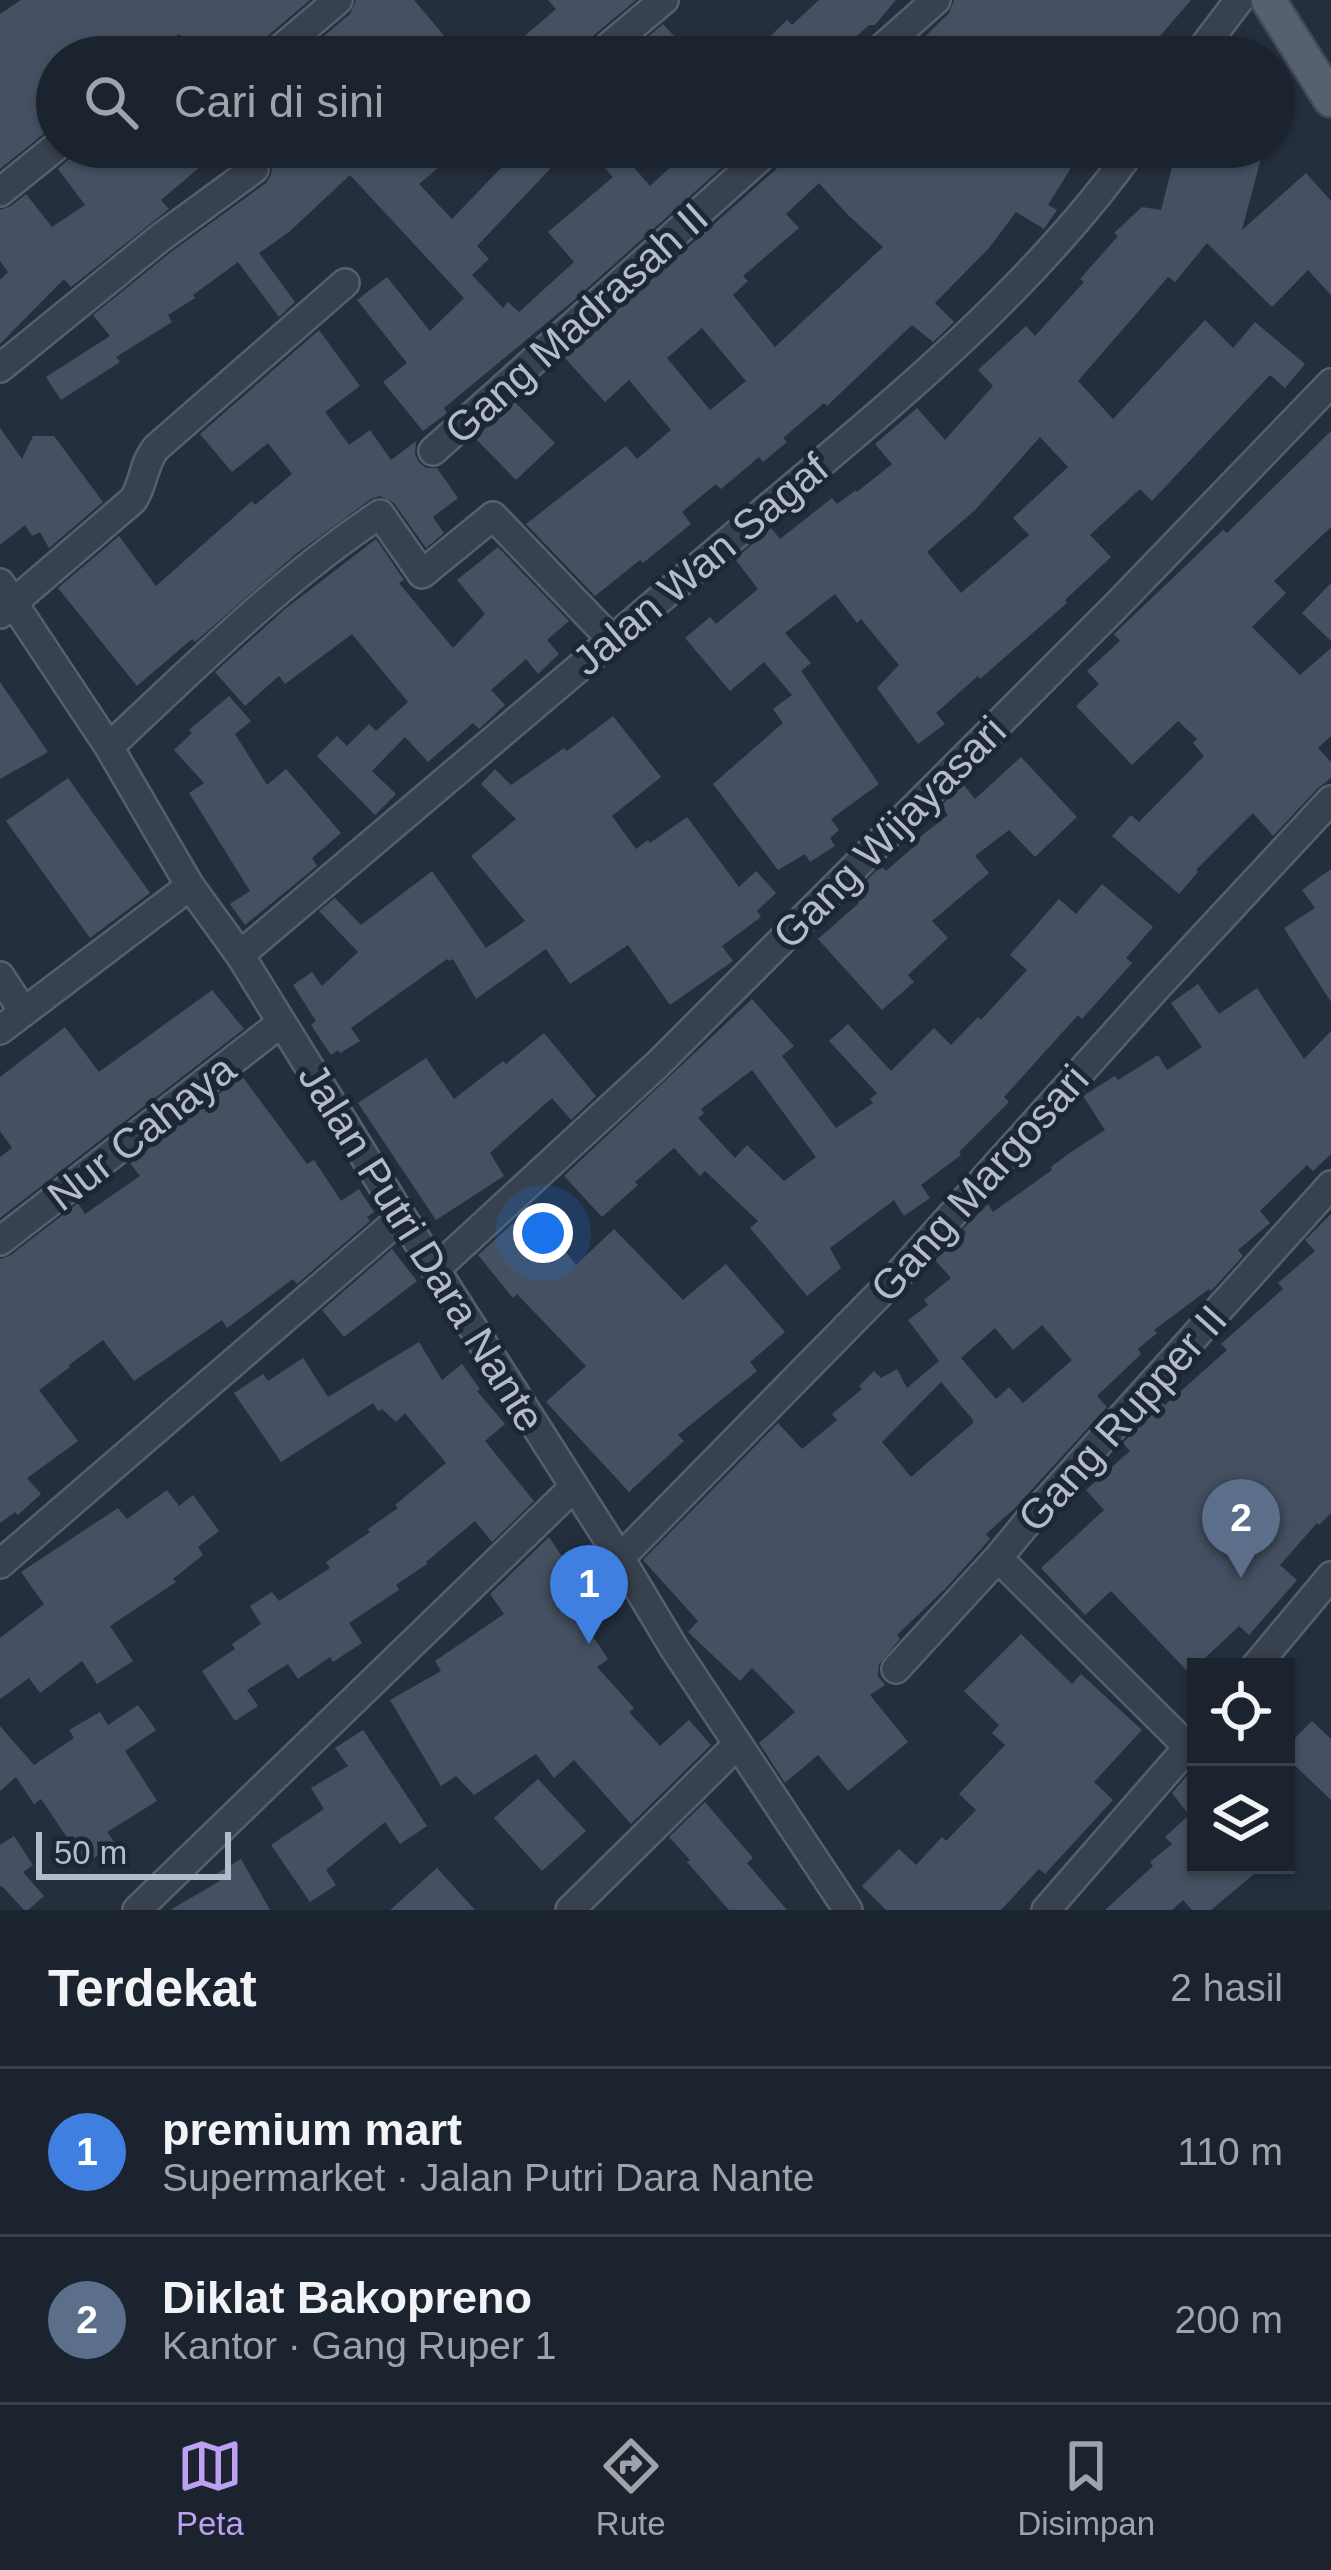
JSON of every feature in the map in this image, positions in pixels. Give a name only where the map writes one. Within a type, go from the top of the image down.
[{"type":"main road","points":[[1268,0],[1291,36]]},
{"type":"main road","points":[[1295,43],[1331,100]]},
{"type":"street","points":[[296,36],[338,0]]},
{"type":"street","points":[[621,36],[664,0]]},
{"type":"street","points":[[896,36],[936,0]]},
{"type":"street","points":[[1212,36],[1239,0]]},
{"type":"street","points":[[0,192],[36,163]]},
{"type":"street","points":[[0,368],[253,168]]},
{"type":"street","name":"Gang Madrasah II","points":[[433,451],[749,168]]},
{"type":"street","name":"Jalan Wan Sagaf","points":[[240,956],[989,316],[1089,208],[1119,168]]},
{"type":"street","points":[[4,600],[133,500],[156,448],[345,283]]},
{"type":"street","name":"Gang Wijayasari","points":[[436,1270],[658,1064],[1117,605],[1331,383]]},
{"type":"street","points":[[109,747],[271,599],[380,514],[422,574],[493,516],[611,640]]},
{"type":"street","name":"Jalan Putri Dara Nante","points":[[4,600],[109,747],[190,886],[240,956],[736,1746],[848,1910]]},
{"type":"street","name":"Gang Margosari","points":[[620,1558],[897,1276],[1331,800]]},
{"type":"street","points":[[0,1030],[190,886]]},
{"type":"street","points":[[0,976],[22,1011]]},
{"type":"street","name":"Nur Cahaya","points":[[0,1241],[281,1023]]},
{"type":"street","name":"Gang Rupper II","points":[[1187,1737],[998,1558],[1331,1185]]},
{"type":"street","points":[[0,1564],[403,1217]]},
{"type":"street","points":[[137,1910],[573,1487]]},
{"type":"street","points":[[896,1669],[998,1558]]},
{"type":"street","points":[[1263,1658],[1331,1576]]},
{"type":"street","points":[[569,1910],[736,1746]]},
{"type":"street","points":[[1046,1910],[1187,1748]]},
{"type":"building","points":[[21,0],[310,0],[267,36],[36,36],[36,140],[0,169],[0,14]]},
{"type":"building","points":[[356,0],[414,0],[444,36],[324,36],[350,14]]},
{"type":"building","points":[[548,0],[636,0],[593,36],[524,36],[556,9]]},
{"type":"building","points":[[819,0],[896,0],[875,25],[857,36],[771,36],[787,20],[792,25]]},
{"type":"building","points":[[954,0],[1191,0],[1160,36],[925,36],[949,13]]},
{"type":"building","points":[[663,24],[674,36],[649,36]]},
{"type":"building","points":[[199,168],[161,200],[169,209],[71,287],[64,279],[0,344],[0,280],[8,272],[0,261],[0,210],[26,194],[52,227],[85,205],[58,169]]},
{"type":"building","points":[[272,168],[438,168],[419,184],[452,219],[501,168],[551,168],[477,246],[489,259],[472,275],[503,308],[508,302],[519,312],[574,262],[548,232],[613,177],[605,168],[634,168],[650,186],[669,168],[721,168],[423,431],[383,382],[407,363],[357,300],[387,277],[430,331],[464,298],[350,175],[259,253],[295,302],[279,317],[238,262],[168,315],[172,322],[61,400],[46,377],[110,336],[93,315],[271,175]]},
{"type":"building","points":[[777,168],[1071,168],[1048,205],[1057,210],[1044,229],[1016,212],[989,248],[935,303],[954,322],[933,342],[912,325],[827,406],[824,403],[783,438],[787,442],[763,462],[759,457],[721,489],[716,484],[682,512],[691,524],[595,596],[526,524],[626,446],[637,459],[671,430],[629,380],[605,402],[564,357]],"holes":[[[819,183],[883,247],[775,347],[733,295],[748,281],[743,276],[799,228],[786,214]],[[702,328],[746,381],[710,410],[667,358]]]},
{"type":"building","points":[[1172,168],[1258,168],[1242,230],[1306,173],[1331,201],[1331,295],[1308,270],[1272,307],[1207,243],[1175,282],[1168,277],[1078,381],[1113,419],[1205,320],[1233,348],[1255,322],[1305,364],[1285,388],[1270,375],[1152,501],[1140,489],[1090,535],[1111,557],[1067,603],[936,713],[945,724],[918,744],[877,688],[899,665],[835,594],[785,633],[811,663],[801,671],[879,784],[831,819],[839,830],[830,838],[835,846],[810,862],[805,854],[778,870],[713,784],[783,723],[773,709],[792,695],[764,662],[730,691],[685,638],[710,617],[716,624],[758,589],[735,559],[771,528],[780,539],[832,498],[837,504],[892,464],[875,444],[917,408],[945,440],[993,386],[978,370],[1026,326],[1035,336],[1084,282],[1080,279],[1118,236],[1114,233],[1142,207],[1161,210]],"holes":[[[1040,437],[1068,467],[1013,518],[1029,535],[961,593],[927,552],[975,510]]]},
{"type":"building","points":[[319,330],[360,386],[325,412],[349,445],[370,430],[391,460],[416,441],[419,462],[437,468],[458,498],[433,517],[444,533],[426,548],[394,503],[380,496],[371,499],[297,553],[137,686],[58,588],[119,536],[156,586],[252,501],[255,505],[292,474],[268,443],[232,472],[200,434]]},
{"type":"building","points":[[515,402],[555,443],[516,480],[475,438]]},
{"type":"building","points":[[0,428],[22,459],[33,436],[54,436],[103,502],[49,548],[40,532],[32,536],[25,525],[0,545]]},
{"type":"building","points":[[1331,431],[1331,527],[1274,581],[1286,593],[1252,627],[1300,675],[1331,648],[1331,736],[1318,748],[1331,762],[1331,778],[1273,836],[1253,813],[1196,870],[1179,894],[1112,836],[1131,815],[1139,822],[1204,756],[1193,743],[1197,739],[1178,721],[1132,765],[1076,706],[1099,684],[1087,671],[1120,641],[1114,634]]},
{"type":"building","points":[[376,539],[404,580],[399,583],[453,648],[485,614],[457,580],[498,547],[569,621],[547,640],[559,654],[538,674],[526,659],[491,690],[505,705],[479,729],[473,723],[428,762],[405,737],[372,771],[396,794],[375,815],[317,756],[337,736],[347,746],[369,724],[376,731],[408,702],[352,634],[285,684],[279,676],[245,706],[215,672],[285,609]]},
{"type":"building","points":[[1331,583],[1331,641],[1302,613]]},
{"type":"building","points":[[0,682],[48,752],[0,779]]},
{"type":"building","points":[[229,696],[251,721],[235,734],[267,785],[286,769],[341,833],[312,858],[317,866],[245,925],[230,904],[250,891],[189,793],[204,783],[174,750],[192,733],[189,730]]},
{"type":"building","points":[[613,716],[661,777],[612,816],[636,849],[687,817],[739,887],[756,871],[776,893],[757,911],[761,917],[722,946],[733,961],[670,1005],[628,945],[570,984],[546,949],[476,999],[453,959],[447,959],[351,1028],[360,1041],[331,1055],[293,985],[312,972],[322,986],[358,952],[319,911],[335,898],[361,925],[432,871],[486,948],[525,921],[471,856],[516,819],[481,784],[495,769],[511,785]]},
{"type":"building","points":[[1021,757],[1077,817],[1035,857],[1009,830],[975,856],[989,873],[932,921],[948,938],[908,975],[914,982],[882,1010],[818,939],[859,903],[852,895],[881,866],[886,871],[948,815],[941,806],[963,784],[975,799]]},
{"type":"building","points":[[68,778],[150,893],[90,938],[6,821]]},
{"type":"building","points":[[1331,869],[1331,1002],[1284,928],[1315,908],[1302,890]]},
{"type":"building","points":[[1102,884],[1153,927],[1126,958],[1132,963],[1004,1097],[1009,1102],[961,1155],[921,1185],[930,1198],[904,1216],[894,1200],[830,1248],[841,1268],[807,1296],[750,1228],[758,1221],[705,1171],[700,1176],[674,1148],[602,1217],[564,1176],[752,999],[794,1046],[782,1056],[836,1128],[873,1103],[870,1099],[877,1093],[829,1041],[848,1024],[891,1071],[934,1028],[951,1045],[1027,970],[1010,955],[1059,899],[1076,914]],"holes":[[[752,1070],[816,1157],[784,1181],[747,1145],[735,1158],[698,1118],[704,1113],[701,1109]]]},
{"type":"building","points":[[1198,984],[1219,1014],[1257,988],[1304,1059],[1331,1031],[1331,1154],[1313,1171],[1307,1165],[1260,1211],[1270,1223],[1238,1250],[1243,1256],[1211,1291],[1154,1330],[1157,1333],[1138,1349],[1141,1354],[1097,1396],[1107,1407],[986,1534],[990,1539],[945,1589],[897,1635],[900,1639],[879,1664],[878,1676],[885,1685],[870,1695],[908,1742],[848,1791],[818,1755],[785,1783],[759,1743],[795,1712],[752,1668],[740,1681],[688,1632],[698,1621],[643,1560],[778,1423],[802,1449],[837,1420],[832,1414],[862,1389],[859,1386],[874,1371],[881,1378],[897,1369],[907,1388],[939,1361],[908,1320],[951,1278],[935,1260],[966,1233],[963,1229],[988,1204],[993,1212],[1105,1130],[1083,1096],[1158,1055],[1167,1070],[1202,1047],[1171,1003]],"holes":[[[1042,1325],[1072,1360],[1023,1403],[1009,1387],[996,1399],[961,1358],[995,1328],[1013,1350]],[[941,1382],[973,1423],[911,1477],[882,1442]]]},
{"type":"building","points":[[212,990],[244,1029],[0,1218],[0,1157],[12,1148],[0,1131],[0,1077],[65,1027],[99,1072]]},
{"type":"building","points":[[544,1033],[596,1096],[571,1120],[552,1098],[490,1153],[504,1176],[436,1220],[358,1103],[426,1058],[454,1099]]},
{"type":"building","points":[[242,1076],[307,1164],[314,1160],[341,1201],[359,1189],[374,1212],[367,1217],[370,1221],[297,1284],[293,1279],[227,1328],[222,1320],[134,1381],[103,1340],[69,1365],[39,1390],[78,1441],[27,1478],[41,1494],[18,1515],[15,1512],[0,1523],[0,1259],[78,1203],[85,1214],[140,1176],[130,1163]]},
{"type":"building","points":[[531,1207],[576,1265],[614,1229],[683,1300],[726,1264],[785,1332],[750,1362],[757,1371],[678,1435],[684,1441],[629,1492],[546,1402],[586,1366],[517,1294],[513,1298],[478,1255]]},
{"type":"building","points":[[1331,1214],[1331,1513],[1280,1565],[1297,1580],[1249,1635],[1239,1626],[1205,1658],[1187,1658],[1187,1671],[1111,1591],[1085,1615],[1041,1568],[1104,1510],[1086,1490],[1130,1451],[1123,1443],[1162,1402],[1165,1405],[1227,1350],[1221,1344],[1283,1289],[1278,1283],[1315,1251],[1305,1240]]},
{"type":"building","points":[[392,1249],[417,1281],[344,1337],[322,1310]]},
{"type":"building","points":[[419,1342],[442,1380],[462,1364],[505,1424],[485,1441],[534,1501],[492,1542],[475,1521],[396,1585],[399,1590],[349,1623],[362,1643],[298,1679],[288,1664],[247,1690],[258,1706],[235,1721],[202,1671],[261,1624],[250,1606],[272,1592],[279,1601],[330,1568],[326,1562],[370,1532],[446,1463],[405,1413],[396,1422],[373,1403],[281,1462],[234,1393],[263,1374],[268,1381],[303,1358],[328,1397]]},
{"type":"building","points":[[167,1490],[179,1506],[193,1495],[219,1531],[198,1547],[203,1555],[173,1579],[176,1582],[110,1626],[133,1661],[97,1684],[82,1661],[40,1693],[29,1678],[0,1699],[0,1638],[44,1604],[21,1572],[118,1508],[127,1519]]},
{"type":"building","points":[[549,1537],[590,1605],[578,1614],[608,1659],[597,1667],[634,1708],[629,1712],[660,1746],[689,1720],[711,1745],[631,1824],[574,1760],[554,1778],[536,1754],[474,1795],[456,1776],[441,1786],[390,1700],[441,1671],[435,1661],[504,1614],[490,1594]]},
{"type":"building","points":[[1021,1634],[1072,1684],[1081,1674],[1142,1730],[1094,1782],[1113,1800],[1045,1874],[1039,1869],[1001,1910],[886,1910],[862,1886],[899,1849],[916,1865],[976,1810],[959,1794],[1005,1745],[992,1733],[999,1725],[964,1691]]},
{"type":"building","points":[[138,1705],[156,1730],[125,1751],[157,1801],[107,1832],[115,1843],[85,1864],[41,1799],[34,1804],[16,1777],[0,1791],[0,1726],[34,1765],[74,1738],[69,1730],[100,1712],[108,1725]]},
{"type":"building","points":[[1312,1721],[1331,1739],[1331,1800],[1295,1766],[1295,1738]]},
{"type":"building","points":[[363,1730],[427,1826],[400,1844],[385,1822],[326,1870],[336,1885],[310,1902],[271,1845],[324,1809],[311,1788],[348,1766],[335,1748]]},
{"type":"building","points":[[1187,1776],[1187,1812],[1172,1793]]},
{"type":"building","points":[[538,1779],[586,1831],[542,1871],[494,1818]]},
{"type":"building","points":[[705,1802],[753,1858],[747,1863],[787,1910],[729,1910],[687,1862],[690,1860],[669,1837]]},
{"type":"building","points":[[1187,1817],[1187,1874],[1254,1874],[1211,1910],[1192,1910],[1183,1900],[1172,1910],[1105,1910],[1172,1844],[1165,1837]]},
{"type":"building","points":[[14,1836],[33,1865],[23,1872],[44,1896],[28,1910],[0,1887],[0,1845]]},
{"type":"building","points":[[241,1859],[270,1910],[170,1910],[220,1881],[216,1874]]},
{"type":"building","points":[[437,1868],[475,1910],[390,1910]]},
{"type":"place","name":"Diklat Bakopreno","points":[[1241,1578]]},
{"type":"place","name":"premium mart","points":[[589,1644]]}]
